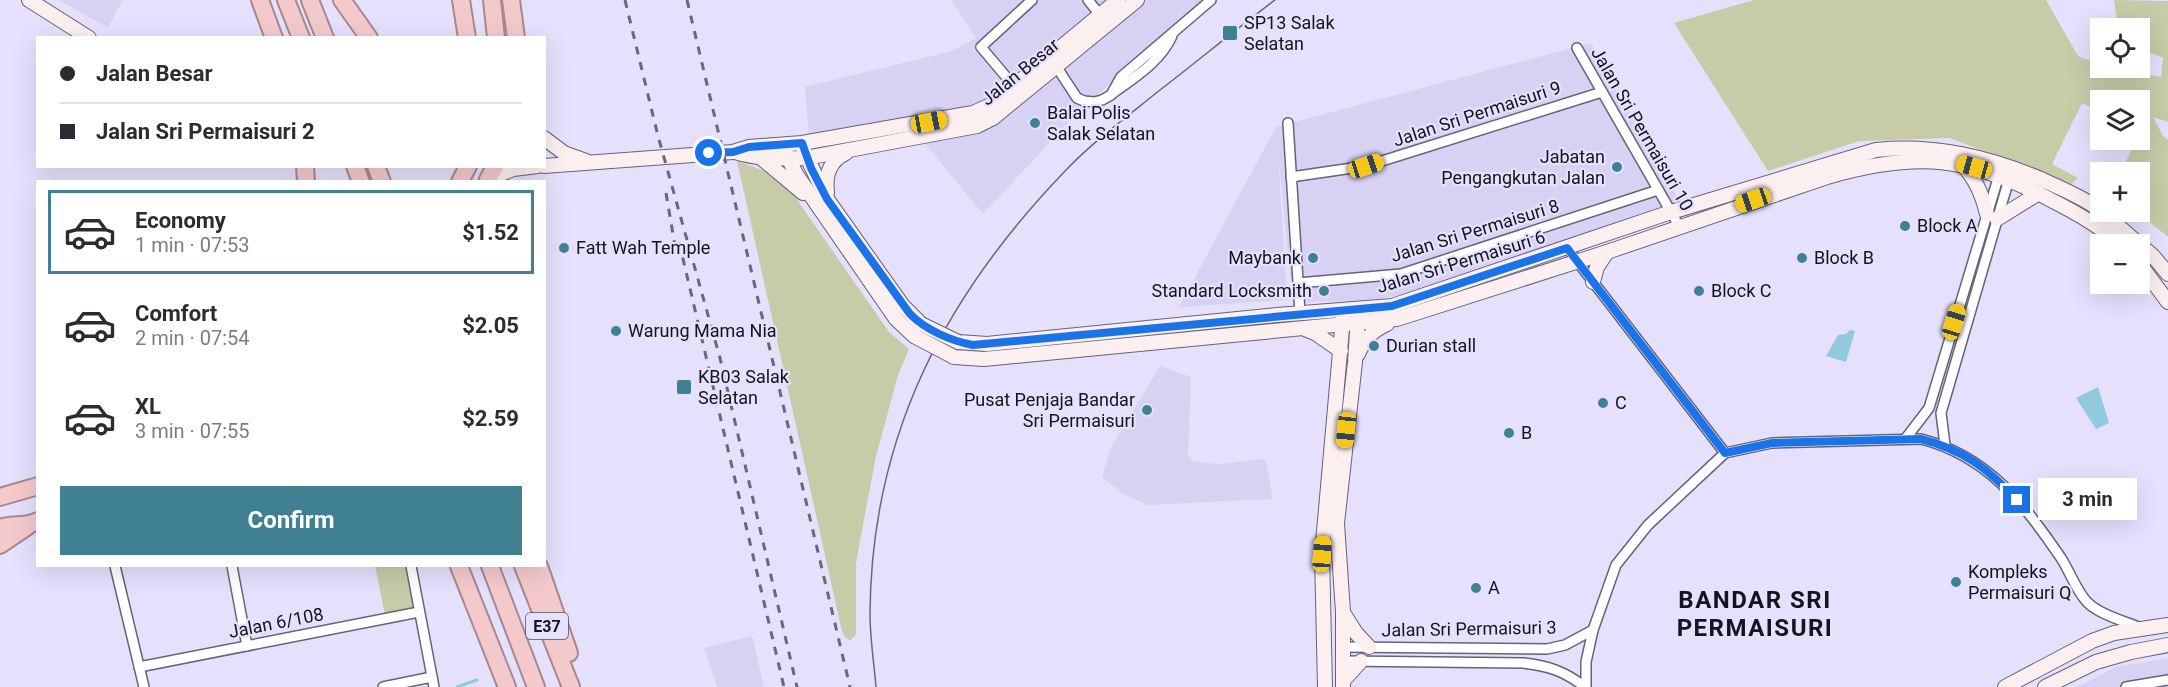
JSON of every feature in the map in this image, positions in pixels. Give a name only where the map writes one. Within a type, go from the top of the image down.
[{"type":"highway","points":[[260,0],[273,36]]},
{"type":"highway","points":[[286,0],[300,36]]},
{"type":"highway","points":[[310,0],[324,36]]},
{"type":"highway","points":[[341,0],[356,36]]},
{"type":"highway","points":[[341,0],[368,36]]},
{"type":"highway","points":[[461,0],[467,36]]},
{"type":"highway","points":[[511,0],[516,36]]},
{"type":"highway","points":[[492,1],[496,36]]},
{"type":"highway","points":[[1,496],[36,487]]},
{"type":"highway","points":[[0,528],[33,523]]},
{"type":"highway","points":[[0,545],[33,523]]},
{"type":"highway","points":[[459,567],[507,687]]},
{"type":"highway","name":"E37","points":[[490,567],[536,687]]},
{"type":"highway","name":"E37","points":[[523,567],[571,687]]},
{"type":"highway","points":[[539,567],[580,687]]},
{"type":"street","points":[[29,0],[86,36]]},
{"type":"street","points":[[1013,85],[981,47],[1032,0]]},
{"type":"street","points":[[1088,0],[1100,15]]},
{"type":"street","name":"Jalan Besar","points":[[733,152],[760,157],[785,152],[802,143],[974,113],[991,105],[1118,0]]},
{"type":"street","name":"Jalan Besar","points":[[546,166],[733,152],[749,147],[785,152],[806,158],[977,126],[993,118],[1137,0]]},
{"type":"street","points":[[1056,66],[1077,98],[1094,102],[1110,95],[1121,77],[1211,0]]},
{"type":"street","points":[[266,19],[267,36]]},
{"type":"street","name":"Jalan Sri Permaisuri 10","points":[[1577,48],[1679,226]]},
{"type":"street","name":"Jalan Sri Permaisuri 9","points":[[1291,177],[1366,166],[1602,92]]},
{"type":"street","points":[[1288,123],[1299,313]]},
{"type":"street","name":"Jalan Besar","points":[[546,140],[564,153],[588,162]]},
{"type":"street","name":"Jalan Sri Permaisuri 6","points":[[802,143],[823,202]]},
{"type":"street","name":"Jalan Sri Permaisuri 6","points":[[917,330],[958,342],[987,344],[1392,306],[1671,212],[1876,150],[1903,147],[1929,149],[1993,161],[2038,193],[2081,215],[2107,234]]},
{"type":"street","points":[[760,157],[823,202],[827,171],[840,156],[854,149]]},
{"type":"street","name":"Jalan Sri Permaisuri 6","points":[[785,152],[903,306],[917,330],[954,357],[984,359],[1397,319],[1864,166],[1904,161],[1962,164],[2009,174],[2081,198],[2090,204]]},
{"type":"street","points":[[1944,445],[1941,413],[1992,216],[1979,188],[1962,164]]},
{"type":"street","points":[[490,176],[521,168]]},
{"type":"street","points":[[1906,438],[1929,408],[1992,216],[2009,174]]},
{"type":"street","name":"Jalan Sri Permaisuri 8","points":[[1298,283],[1401,274],[1658,190]]},
{"type":"street","points":[[1992,216],[2038,193]]},
{"type":"street","name":"Jalan Sri Permaisuri 6","points":[[2113,222],[2152,256],[2168,274]]},
{"type":"street","points":[[1567,248],[1725,453]]},
{"type":"street","points":[[1593,282],[1597,267],[1607,252]]},
{"type":"street","points":[[2150,278],[2168,302]]},
{"type":"street","points":[[1325,687],[1322,554],[1325,500],[1341,351],[1350,323],[1358,308]]},
{"type":"street","points":[[1343,310],[1350,323],[1355,362],[1337,523],[1343,612],[1340,654],[1343,684]]},
{"type":"street","points":[[1355,362],[1363,342],[1369,335],[1375,329],[1397,319]]},
{"type":"street","points":[[1302,327],[1341,351]]},
{"type":"street","points":[[1586,687],[1586,662],[1593,630],[1616,565],[1648,525],[1725,453],[1772,443],[1906,438],[1921,439],[1958,451],[1994,475],[2028,512],[2062,560],[2087,602],[2100,611],[2143,629]]},
{"type":"street","points":[[115,567],[144,687]]},
{"type":"street","points":[[232,567],[247,646]]},
{"type":"street","points":[[383,687],[433,682],[411,567]]},
{"type":"street","name":"Jalan 6/108","points":[[139,667],[419,612]]},
{"type":"street","points":[[1343,612],[1356,633],[1370,647]]},
{"type":"street","points":[[2006,687],[2092,641],[2114,633],[2168,625]]},
{"type":"street","name":"Jalan Sri Permaisuri 3","points":[[1340,654],[1370,647],[1547,649],[1564,645],[1593,630]]},
{"type":"street","points":[[1325,633],[1340,654]]},
{"type":"street","points":[[2045,687],[2096,662],[2168,645]]},
{"type":"street","points":[[1325,671],[1328,660],[1340,654]]},
{"type":"street","name":"Jalan Sri Permaisuri 3","points":[[1340,654],[1361,661],[1523,663],[1549,666],[1570,675],[1586,687]]},
{"type":"street","points":[[1343,684],[1361,661]]},
{"type":"street","points":[[2126,687],[2168,680]]},
{"type":"shaded area","points":[[59,0],[120,0],[122,1],[108,28]]},
{"type":"shaded area","points":[[951,0],[1207,0],[1079,111],[983,214],[928,147],[915,121],[809,138],[805,87],[952,51],[976,38]]},
{"type":"shaded area","points":[[1591,43],[1681,204],[1400,295],[1361,301],[1293,302],[1278,153],[1287,300],[1179,307],[1276,127]]},
{"type":"shaded area","points":[[1160,366],[1191,377],[1188,456],[1194,462],[1218,464],[1263,459],[1266,462],[1273,499],[1148,505],[1126,495],[1102,478],[1110,449]]},
{"type":"shaded area","points":[[752,636],[764,687],[717,687],[704,648]]},
{"type":"shaded area","points":[[2168,658],[2168,687],[2077,687],[2116,667]]},
{"type":"green space","points":[[1754,0],[2046,0],[2078,56],[2090,61],[2090,78],[2150,78],[2150,75],[2161,77],[2163,58],[2150,53],[2150,18],[2117,18],[2114,0],[2168,1],[2168,122],[2153,117],[2163,136],[2168,140],[2168,237],[2149,222],[2150,162],[2125,162],[2132,150],[2150,150],[2150,90],[2090,90],[2090,107],[2082,103],[2052,164],[2078,178],[2070,185],[1950,138],[1859,141],[1768,171],[1674,23]]},
{"type":"green space","points":[[737,161],[773,174],[793,194],[889,332],[909,349],[898,375],[876,456],[856,563],[856,634],[850,641],[844,636],[841,627]]},
{"type":"green space","points":[[375,567],[405,567],[414,609],[385,615]]},
{"type":"water","points":[[1850,330],[1855,331],[1846,362],[1826,356],[1838,335],[1846,334]]},
{"type":"water","points":[[2098,387],[2109,423],[2096,429],[2076,398]]},
{"type":"waterway","points":[[457,687],[477,680]]},
{"type":"tram line","points":[[876,687],[870,614],[874,549],[884,487],[901,428],[923,372],[951,318],[985,267],[1024,217],[1078,158],[1124,118],[1275,0]]},
{"type":"railway","points":[[625,0],[658,136],[720,358],[797,687]]},
{"type":"railway","points":[[687,0],[850,687]]},
{"type":"railway","points":[[666,193],[676,252]]},
{"type":"railway","points":[[679,242],[784,687]]},
{"type":"place","name":"SP13 Salak Selatan","points":[[1230,33]]},
{"type":"place","name":"Balai Polis Salak Selatan","points":[[1035,123]]},
{"type":"place","name":"Jabatan Pengangkutan Jalan","points":[[1617,167]]},
{"type":"place","name":"Block A","points":[[1905,226]]},
{"type":"place","name":"Fatt Wah Temple","points":[[564,248]]},
{"type":"place","name":"Maybank","points":[[1313,258]]},
{"type":"place","name":"Block B","points":[[1802,258]]},
{"type":"place","name":"Standard Locksmith","points":[[1324,291]]},
{"type":"place","name":"Block C","points":[[1699,291]]},
{"type":"place","name":"Warung Mama Nia","points":[[616,331]]},
{"type":"place","name":"Durian stall","points":[[1374,346]]},
{"type":"place","name":"KB03 Salak Selatan","points":[[684,387]]},
{"type":"place","name":"C","points":[[1603,403]]},
{"type":"place","name":"Pusat Penjaja Bandar Sri Permaisuri","points":[[1147,410]]},
{"type":"place","name":"B","points":[[1509,433]]},
{"type":"place","name":"Kompleks Permaisuri Q","points":[[1956,582]]},
{"type":"place","name":"A","points":[[1476,588]]},
{"type":"district","name":"BANDAR SRI PERMAISURI","points":[[1755,614]]},
{"type":"route","points":[[709,153],[802,143],[806,158],[827,199],[903,306],[921,324],[958,342],[973,345],[1392,306],[1567,248],[1725,453],[1772,443],[1921,439],[1958,451],[1994,475],[2017,500]]}]
